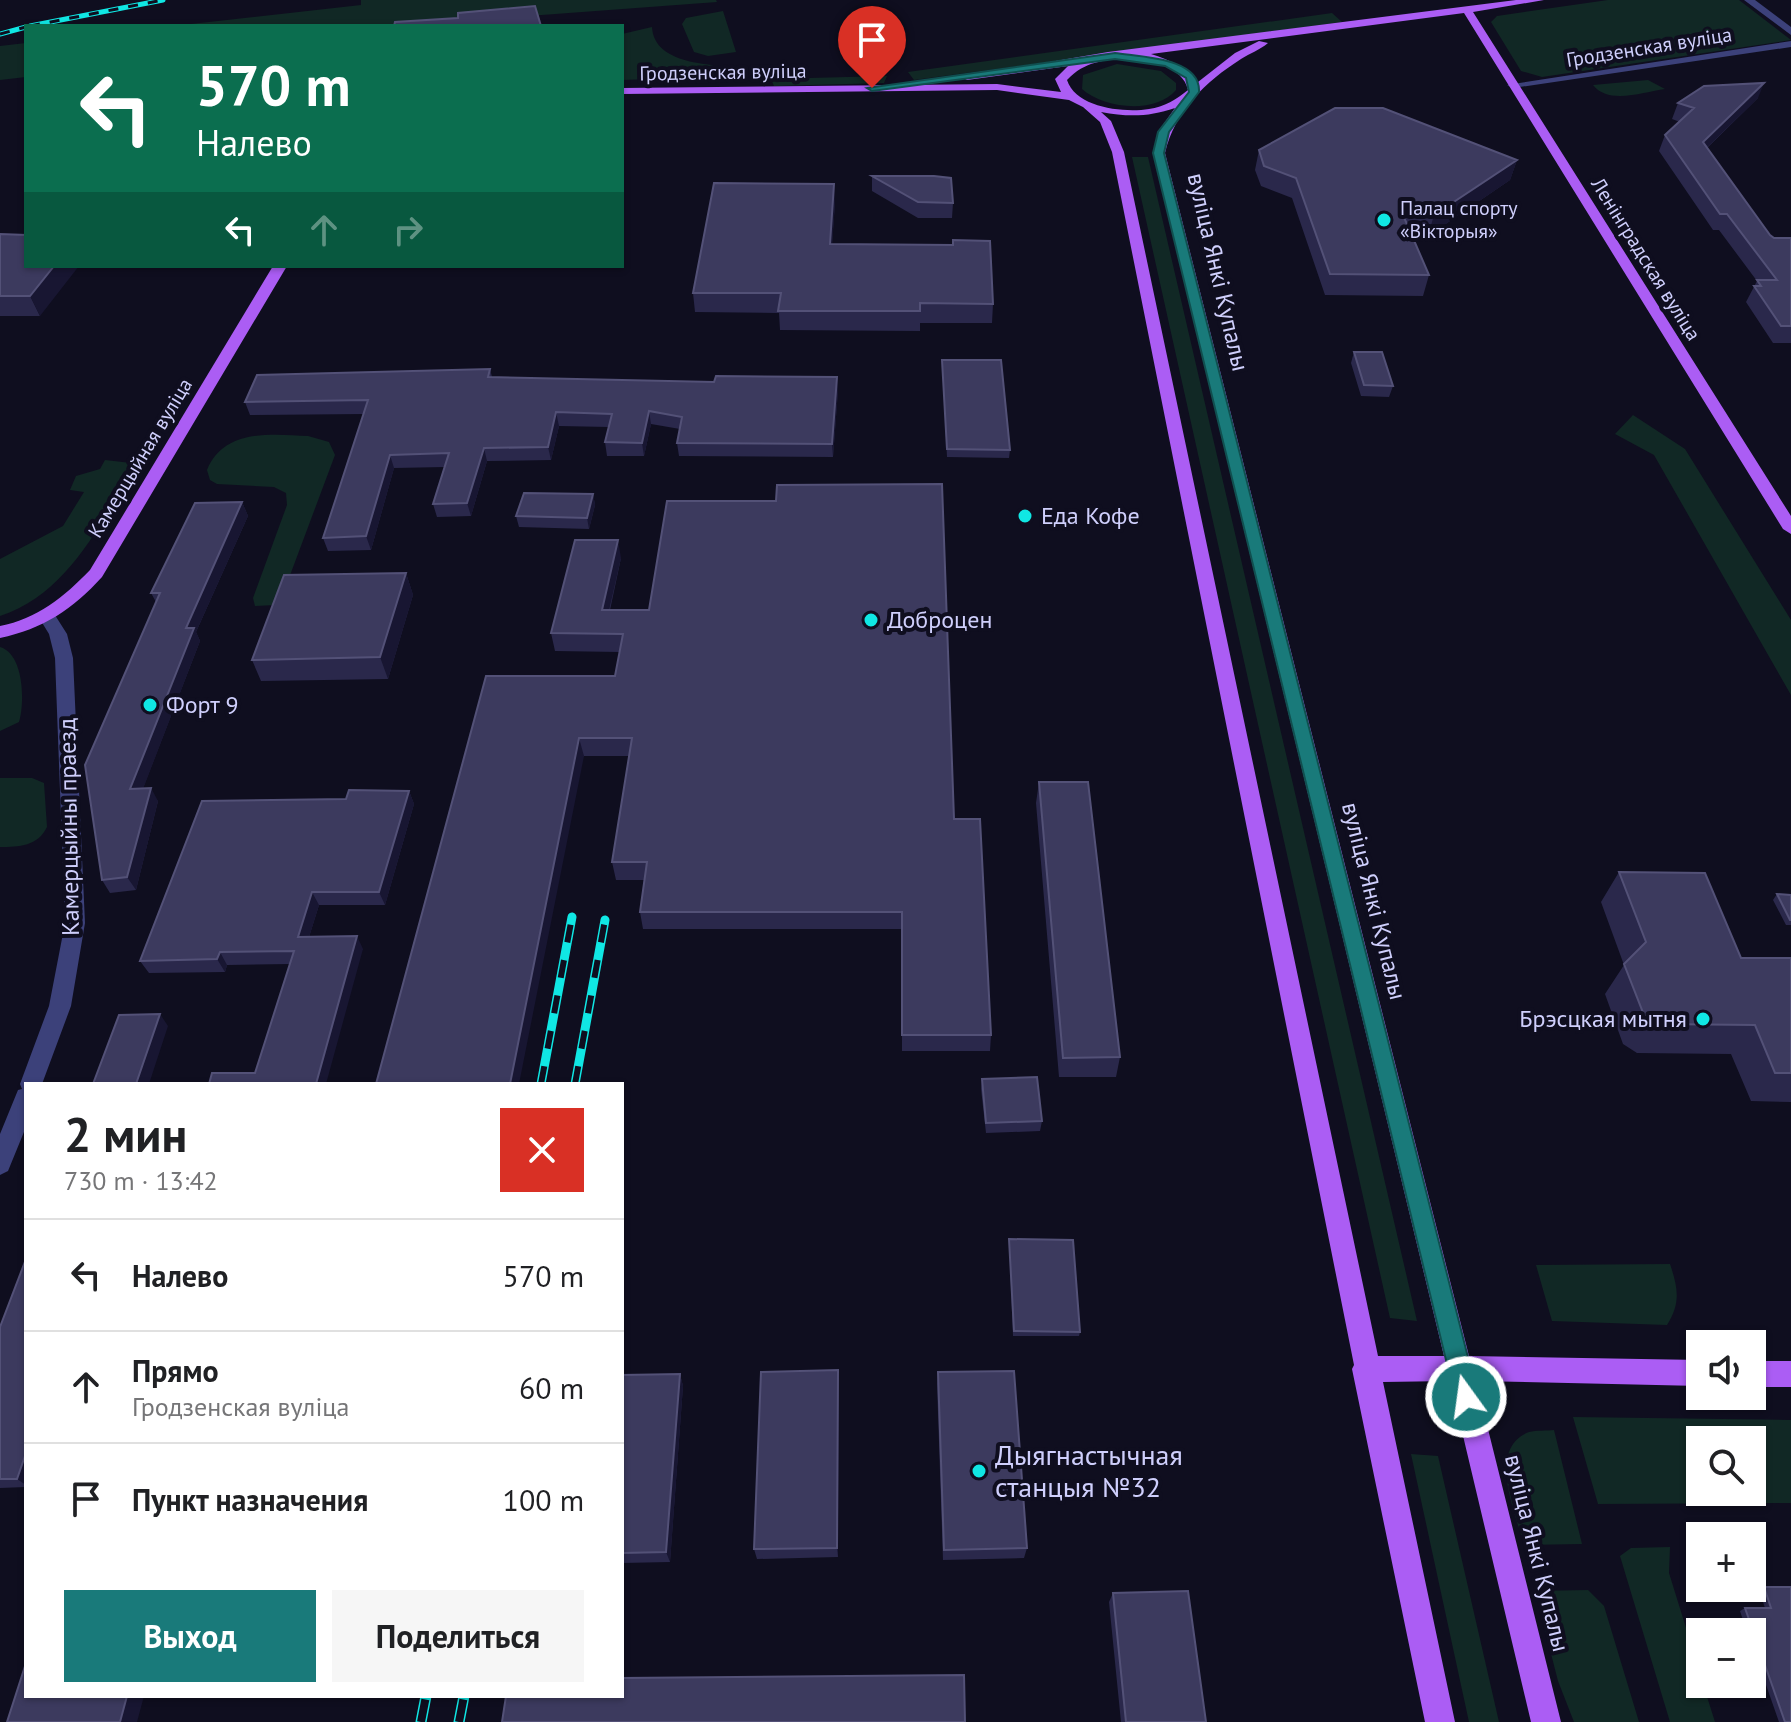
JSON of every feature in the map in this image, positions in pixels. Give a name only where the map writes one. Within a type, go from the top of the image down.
[{"type":"main road","points":[[1115,56],[1539,0]]},
{"type":"main road","name":"Ленінградская вуліца","points":[[1467,10],[1791,529]]},
{"type":"main road","points":[[1087,105],[1118,112],[1152,112],[1190,97],[1245,52],[1288,35]]},
{"type":"main road","points":[[1115,56],[1151,59],[1181,70],[1190,77],[1190,97]]},
{"type":"main road","name":"Гродзенская вуліца","points":[[872,88],[1115,56]]},
{"type":"main road","points":[[1071,97],[1063,89],[1061,79],[1066,71],[1095,59]]},
{"type":"main road","name":"Гродзенская вуліца","points":[[624,91],[1020,88],[1071,97],[1087,105]]},
{"type":"main road","name":"вуліца Янкі Купалы","points":[[1190,97],[1164,132],[1159,153],[1459,1369],[1510,1564],[1546,1722]]},
{"type":"main road","points":[[1087,105],[1105,121],[1118,152],[1365,1369],[1440,1722]]},
{"type":"main road","name":"Камерцыйная вуліца","points":[[0,632],[47,616],[81,590],[107,556],[279,268]]},
{"type":"main road","points":[[1365,1369],[1686,1373]]},
{"type":"main road","points":[[1766,1374],[1791,1374]]},
{"type":"street","name":"Гродзенская вуліца","points":[[1749,0],[1791,32]]},
{"type":"street","name":"Гродзенская вуліца","points":[[1513,85],[1791,44]]},
{"type":"street","name":"Камерцыйны праезд","points":[[32,1082],[60,1006],[75,923],[64,658],[58,634],[47,616]]},
{"type":"street","points":[[0,1164],[24,1102]]},
{"type":"green space","points":[[361,0],[717,2],[422,24],[191,24],[361,5]]},
{"type":"green space","points":[[1608,0],[1739,0],[1791,40],[1542,77],[1521,71],[1491,22],[1497,16]]},
{"type":"green space","points":[[723,11],[736,52],[708,56],[694,52],[682,24],[686,18]]},
{"type":"green space","points":[[1332,13],[1342,22],[914,80],[908,72]]},
{"type":"green space","points":[[652,27],[655,40],[673,56],[701,63],[741,67],[742,76],[624,80],[624,34]]},
{"type":"green space","points":[[24,43],[24,77],[0,80],[0,46]]},
{"type":"green space","points":[[1117,64],[1161,71],[1176,83],[1176,90],[1155,103],[1129,106],[1103,101],[1082,89],[1083,75]]},
{"type":"green space","points":[[887,76],[884,83],[774,86],[771,79]]},
{"type":"green space","points":[[1648,80],[1665,89],[1617,96],[1600,91],[1593,85]]},
{"type":"green space","points":[[1132,157],[1148,157],[1417,1321],[1390,1318]]},
{"type":"green space","points":[[1633,415],[1685,449],[1791,620],[1791,695],[1654,455],[1615,434]]},
{"type":"green space","points":[[264,435],[308,436],[329,442],[335,455],[283,594],[275,605],[255,606],[253,598],[287,505],[286,493],[274,487],[217,484],[210,480],[207,470],[225,447],[236,441]]},
{"type":"green space","points":[[105,460],[131,463],[133,472],[93,536],[62,576],[44,592],[0,616],[0,559],[63,526],[84,492],[70,490],[76,476],[100,469]]},
{"type":"green space","points":[[0,647],[8,651],[18,669],[22,703],[19,722],[0,731]]},
{"type":"green space","points":[[0,778],[32,778],[44,783],[47,827],[33,842],[0,847]]},
{"type":"green space","points":[[1670,1264],[1677,1295],[1667,1325],[1552,1321],[1536,1265]]},
{"type":"green space","points":[[1573,1417],[1791,1420],[1791,1503],[1766,1503],[1766,1426],[1686,1426],[1686,1504],[1598,1504]]},
{"type":"green space","points":[[1554,1430],[1582,1544],[1524,1545],[1507,1483],[1509,1452],[1516,1440],[1529,1432]]},
{"type":"green space","points":[[1411,1454],[1438,1456],[1499,1722],[1469,1722]]},
{"type":"green space","points":[[1670,1547],[1669,1573],[1686,1628],[1686,1698],[1707,1698],[1715,1722],[1670,1722],[1620,1556],[1631,1548]]},
{"type":"green space","points":[[1588,1590],[1604,1606],[1639,1722],[1574,1722],[1558,1681],[1535,1591]]},
{"type":"building","points":[[535,6],[540,24],[394,24],[458,18],[458,13]]},
{"type":"building","points":[[1764,83],[1703,142],[1770,235],[1774,238],[1791,238],[1791,326],[1781,326],[1754,286],[1761,286],[1757,280],[1777,280],[1727,214],[1720,214],[1665,135],[1694,108],[1678,103],[1704,86]]},
{"type":"building","name":"Палац спорту «Вікторыя»","points":[[1335,108],[1383,108],[1517,160],[1434,215],[1403,215],[1429,275],[1330,274],[1296,178],[1264,166],[1259,150]]},
{"type":"building","points":[[872,176],[951,178],[953,203],[918,202]]},
{"type":"building","points":[[714,183],[834,184],[830,244],[953,245],[953,240],[990,241],[993,304],[920,303],[920,311],[778,311],[781,293],[693,293]]},
{"type":"building","points":[[0,234],[24,235],[24,268],[52,268],[30,296],[0,296]]},
{"type":"building","points":[[1354,352],[1382,352],[1393,386],[1364,385]]},
{"type":"building","points":[[942,360],[1001,360],[1010,450],[947,449]]},
{"type":"building","points":[[490,369],[488,377],[714,382],[716,376],[837,377],[832,444],[677,443],[682,417],[649,411],[642,443],[605,442],[612,414],[556,412],[548,447],[484,448],[467,503],[433,504],[449,453],[390,455],[366,536],[323,538],[368,400],[245,402],[257,375]]},
{"type":"building","points":[[942,484],[954,819],[980,819],[991,1035],[902,1035],[902,912],[640,912],[647,862],[612,862],[632,738],[579,738],[510,1082],[377,1082],[486,676],[615,676],[623,634],[551,633],[575,540],[618,540],[602,610],[649,610],[667,501],[776,501],[777,485]]},
{"type":"building","points":[[524,493],[593,494],[587,518],[516,516]]},
{"type":"building","points":[[242,502],[186,628],[194,628],[130,789],[151,788],[127,877],[102,880],[85,765],[160,593],[151,593],[195,503]]},
{"type":"building","points":[[406,573],[380,657],[252,660],[284,575]]},
{"type":"building","points":[[1039,782],[1088,782],[1120,1057],[1063,1058]]},
{"type":"building","points":[[349,790],[409,791],[379,892],[312,892],[298,937],[357,936],[317,1082],[210,1082],[212,1073],[255,1073],[294,951],[220,952],[217,959],[140,961],[202,801],[346,799]]},
{"type":"building","points":[[1619,872],[1705,873],[1741,958],[1791,958],[1791,1073],[1775,1073],[1755,1025],[1658,1024],[1644,1015],[1624,964],[1646,942]]},
{"type":"building","points":[[1777,894],[1791,895],[1791,920],[1790,920]]},
{"type":"building","points":[[160,1014],[137,1082],[94,1082],[119,1015]]},
{"type":"building","points":[[1037,1077],[1042,1121],[986,1123],[982,1079]]},
{"type":"building","points":[[1009,1239],[1073,1240],[1080,1332],[1014,1331]]},
{"type":"building","points":[[24,1264],[24,1459],[17,1479],[0,1479],[0,1327]]},
{"type":"building","points":[[838,1370],[837,1548],[754,1549],[761,1372]]},
{"type":"building","name":"Дыягнастычная станцыя №32","points":[[1014,1371],[1027,1548],[944,1550],[938,1372]]},
{"type":"building","points":[[680,1374],[666,1552],[624,1553],[624,1375]]},
{"type":"building","points":[[1766,1587],[1791,1587],[1791,1722],[1785,1722],[1766,1668],[1766,1618],[1749,1618],[1745,1608],[1771,1608]]},
{"type":"building","points":[[1188,1591],[1206,1722],[1126,1722],[1113,1593]]},
{"type":"building","points":[[24,1669],[24,1698],[126,1698],[120,1722],[7,1722]]},
{"type":"building","points":[[964,1675],[965,1722],[502,1722],[506,1698],[624,1698],[624,1678]]},
{"type":"railway","points":[[40,24],[163,0]]},
{"type":"railway","points":[[0,34],[24,28]]},
{"type":"railway","points":[[541,1082],[572,917]]},
{"type":"railway","points":[[575,1082],[605,920]]},
{"type":"railway","points":[[421,1722],[426,1698]]},
{"type":"railway","points":[[459,1722],[464,1698]]},
{"type":"place","name":"Палац спорту «Вікторыя»","points":[[1384,220]]},
{"type":"place","name":"Еда Кофе","points":[[1025,516]]},
{"type":"place","name":"Доброцен","points":[[871,620]]},
{"type":"place","name":"Форт 9","points":[[150,705]]},
{"type":"place","name":"Брэсцкая мытня","points":[[1703,1019]]},
{"type":"place","name":"Дыягнастычная станцыя №32","points":[[979,1471]]},
{"type":"route","points":[[872,88],[1115,56],[1151,59],[1167,64],[1190,77],[1194,85],[1194,92],[1164,132],[1159,153],[1466,1397]]}]
